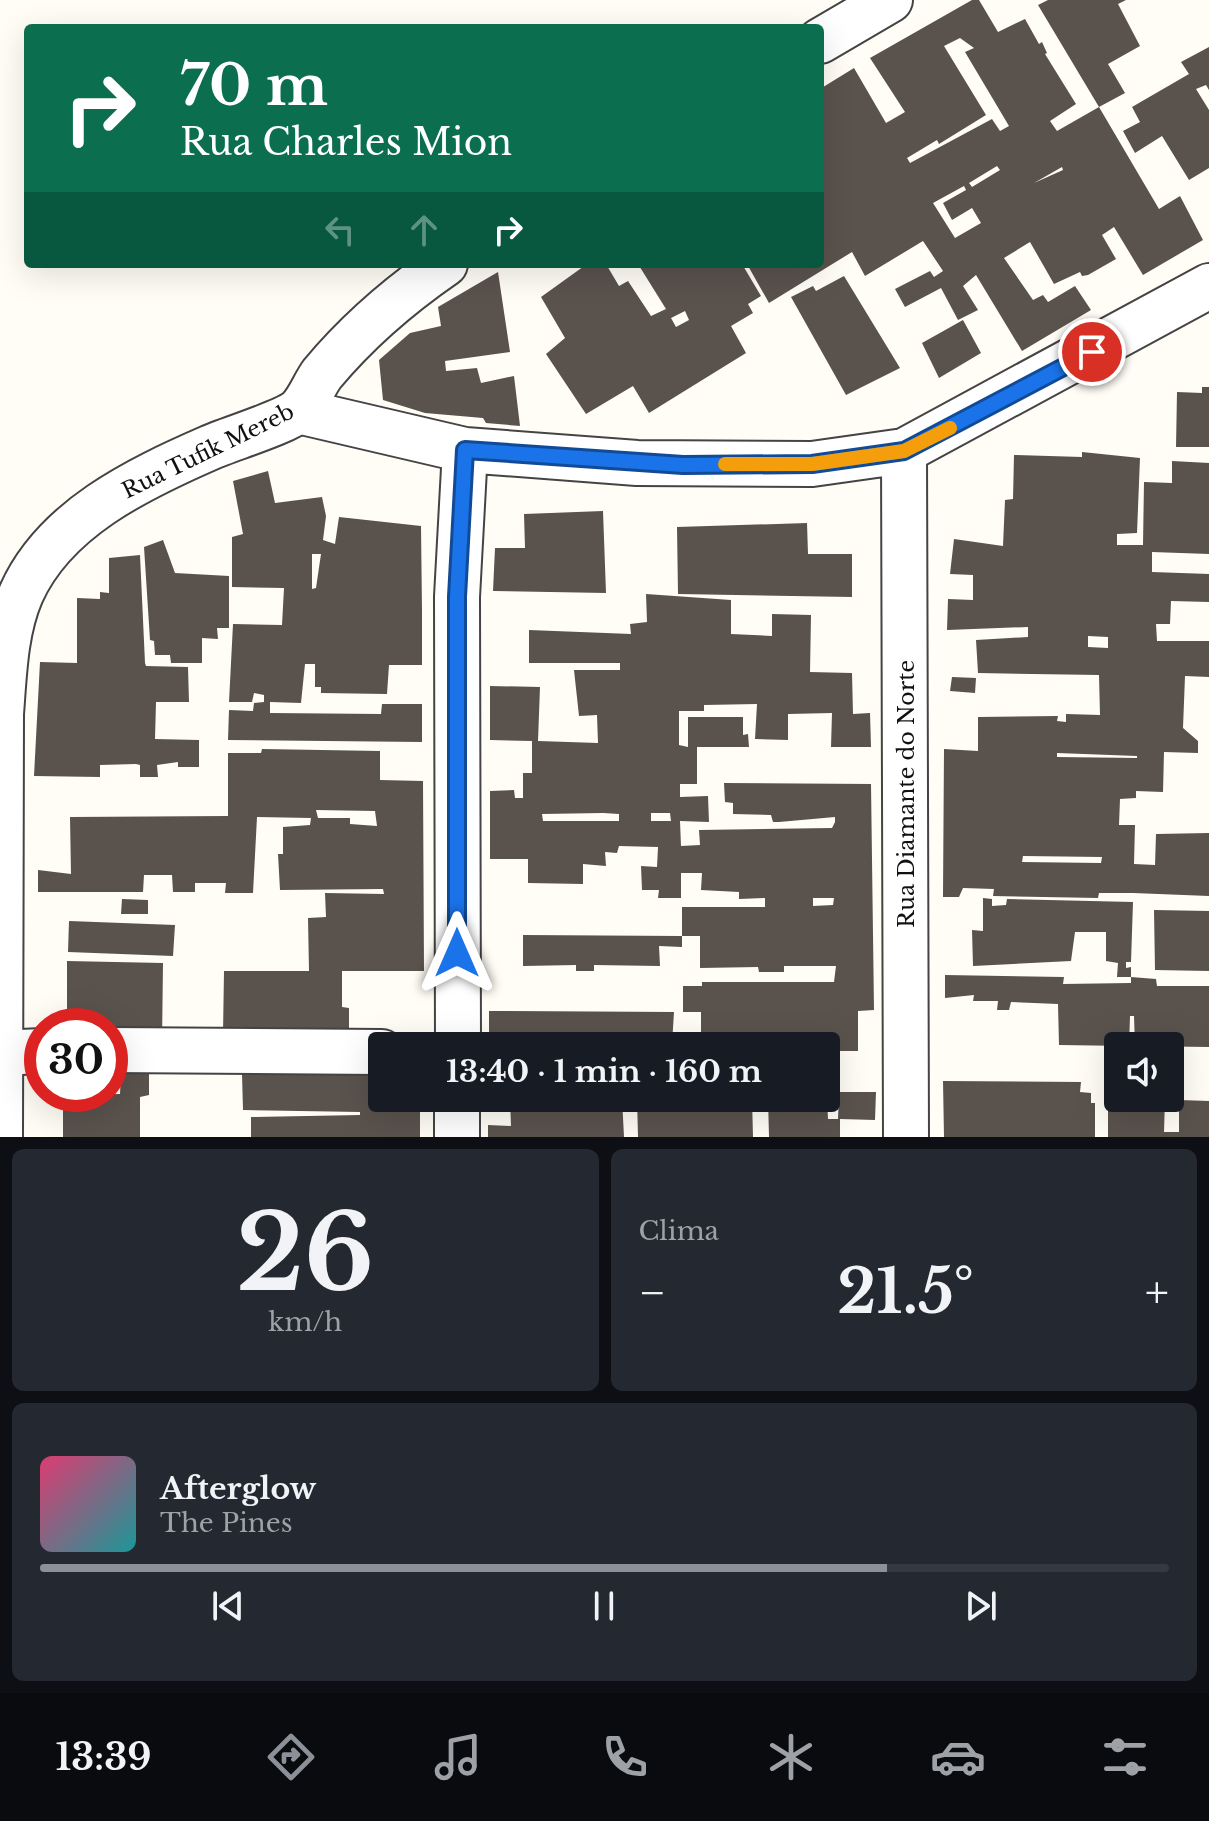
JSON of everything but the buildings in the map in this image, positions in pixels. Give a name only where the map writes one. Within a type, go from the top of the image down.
[{"type":"street","name":"Rua Tufik Mereb","points":[[0,1137],[1,714],[6,655],[20,596],[40,558],[86,514],[140,482],[298,411],[322,375],[365,330],[398,298],[439,268]]},
{"type":"street","points":[[298,411],[465,450],[683,465],[812,464],[904,451],[1209,286]]},
{"type":"street","points":[[458,1032],[456,658],[465,450]]},
{"type":"street","name":"Rua Diamante do Norte","points":[[904,451],[906,1137]]},
{"type":"street","points":[[128,1050],[368,1052]]},
{"type":"street","points":[[0,1053],[24,1052]]},
{"type":"street","points":[[457,1112],[457,1137]]},
{"type":"slow traffic","points":[[725,464],[812,464],[904,451],[950,428]]},
{"type":"route","points":[[457,953],[457,597],[465,450],[683,465],[812,464],[904,451],[1092,352]]}]
